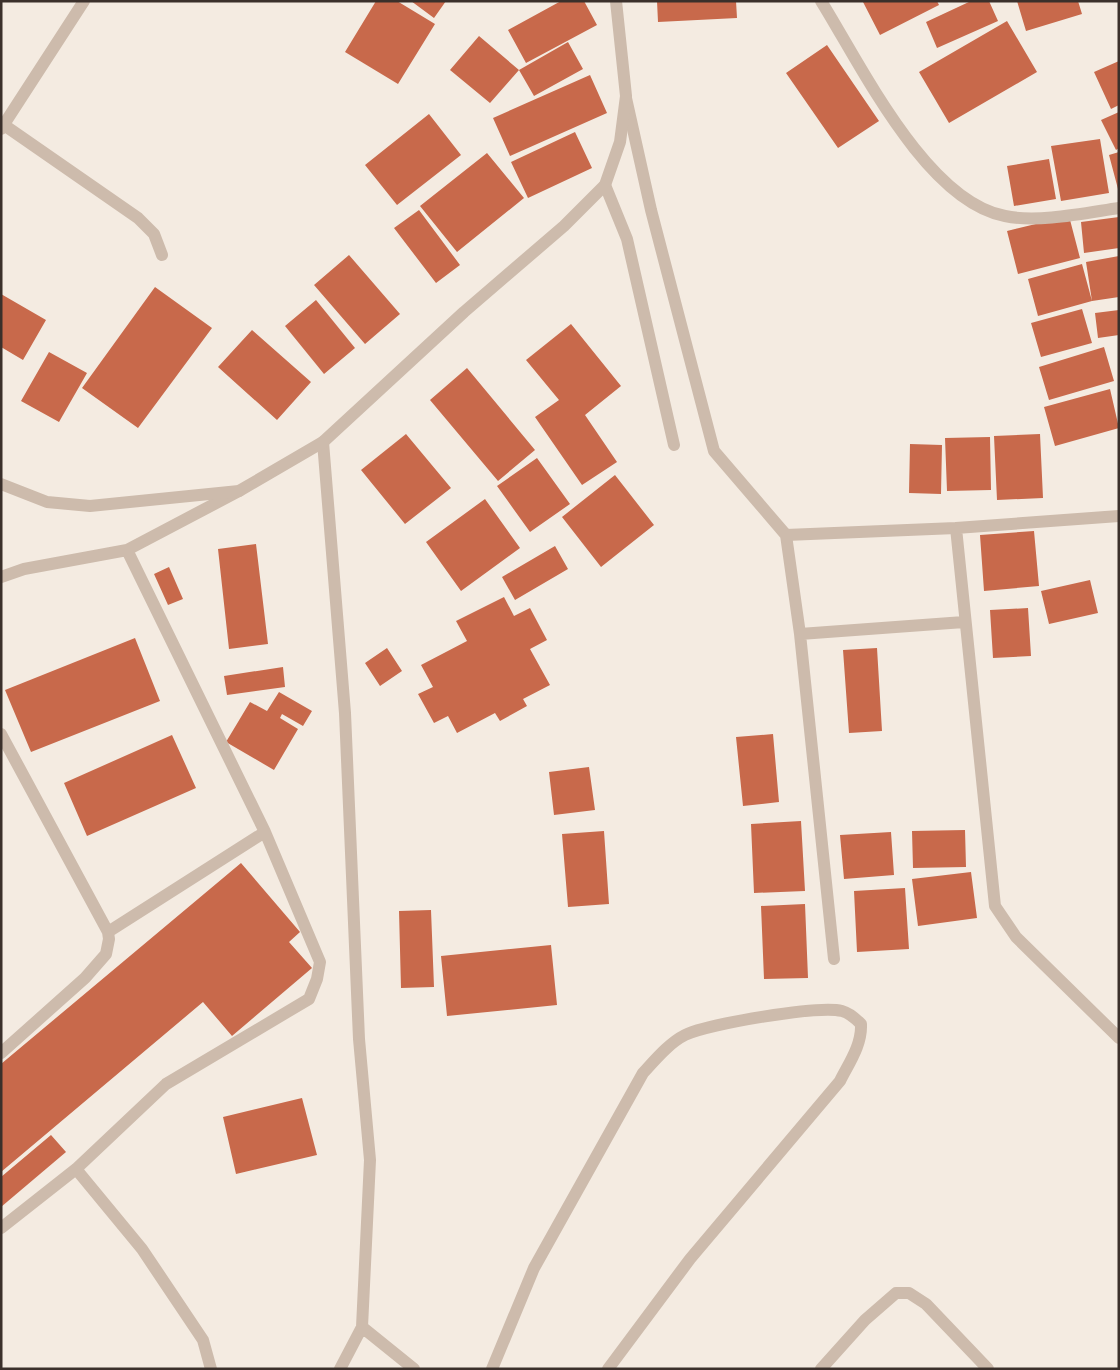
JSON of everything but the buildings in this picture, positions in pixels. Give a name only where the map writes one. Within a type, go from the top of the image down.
[{"type":"street","points":[[84,1],[3,127],[138,218],[154,234],[162,255]]},
{"type":"street","points":[[616,1],[626,96],[651,210],[714,450],[786,536],[800,634],[834,959]]},
{"type":"street","points":[[821,1],[906,140],[948,187],[986,210],[1005,216],[1032,218],[1119,208]]},
{"type":"street","points":[[1,577],[24,569],[127,550],[239,491],[323,442],[464,312],[564,226],[605,186],[620,142],[626,96]]},
{"type":"street","points":[[605,186],[627,239],[674,445]]},
{"type":"street","points":[[323,442],[345,713],[359,1039],[370,1160],[362,1327],[340,1369]]},
{"type":"street","points":[[1,484],[47,502],[90,506],[239,491]]},
{"type":"street","points":[[786,536],[956,528],[1119,516]]},
{"type":"street","points":[[956,528],[964,622],[995,906],[1016,937],[1119,1038]]},
{"type":"street","points":[[1,1228],[76,1169],[166,1084],[309,999],[317,979],[320,962],[265,832],[127,550]]},
{"type":"street","points":[[800,634],[964,622]]},
{"type":"street","points":[[1,734],[108,932],[109,939],[106,954],[85,978],[1,1053]]},
{"type":"street","points":[[108,932],[265,832]]},
{"type":"street","points":[[492,1369],[534,1268],[643,1073],[660,1054],[685,1035],[715,1027],[820,1009],[844,1011],[854,1017],[861,1024],[861,1035],[857,1048],[840,1081],[690,1259],[608,1369]]},
{"type":"street","points":[[76,1169],[152,1264],[204,1340],[211,1369]]},
{"type":"street","points":[[821,1369],[865,1320],[896,1292],[909,1292],[926,1304],[988,1369]]},
{"type":"street","points":[[362,1327],[414,1369]]}]
